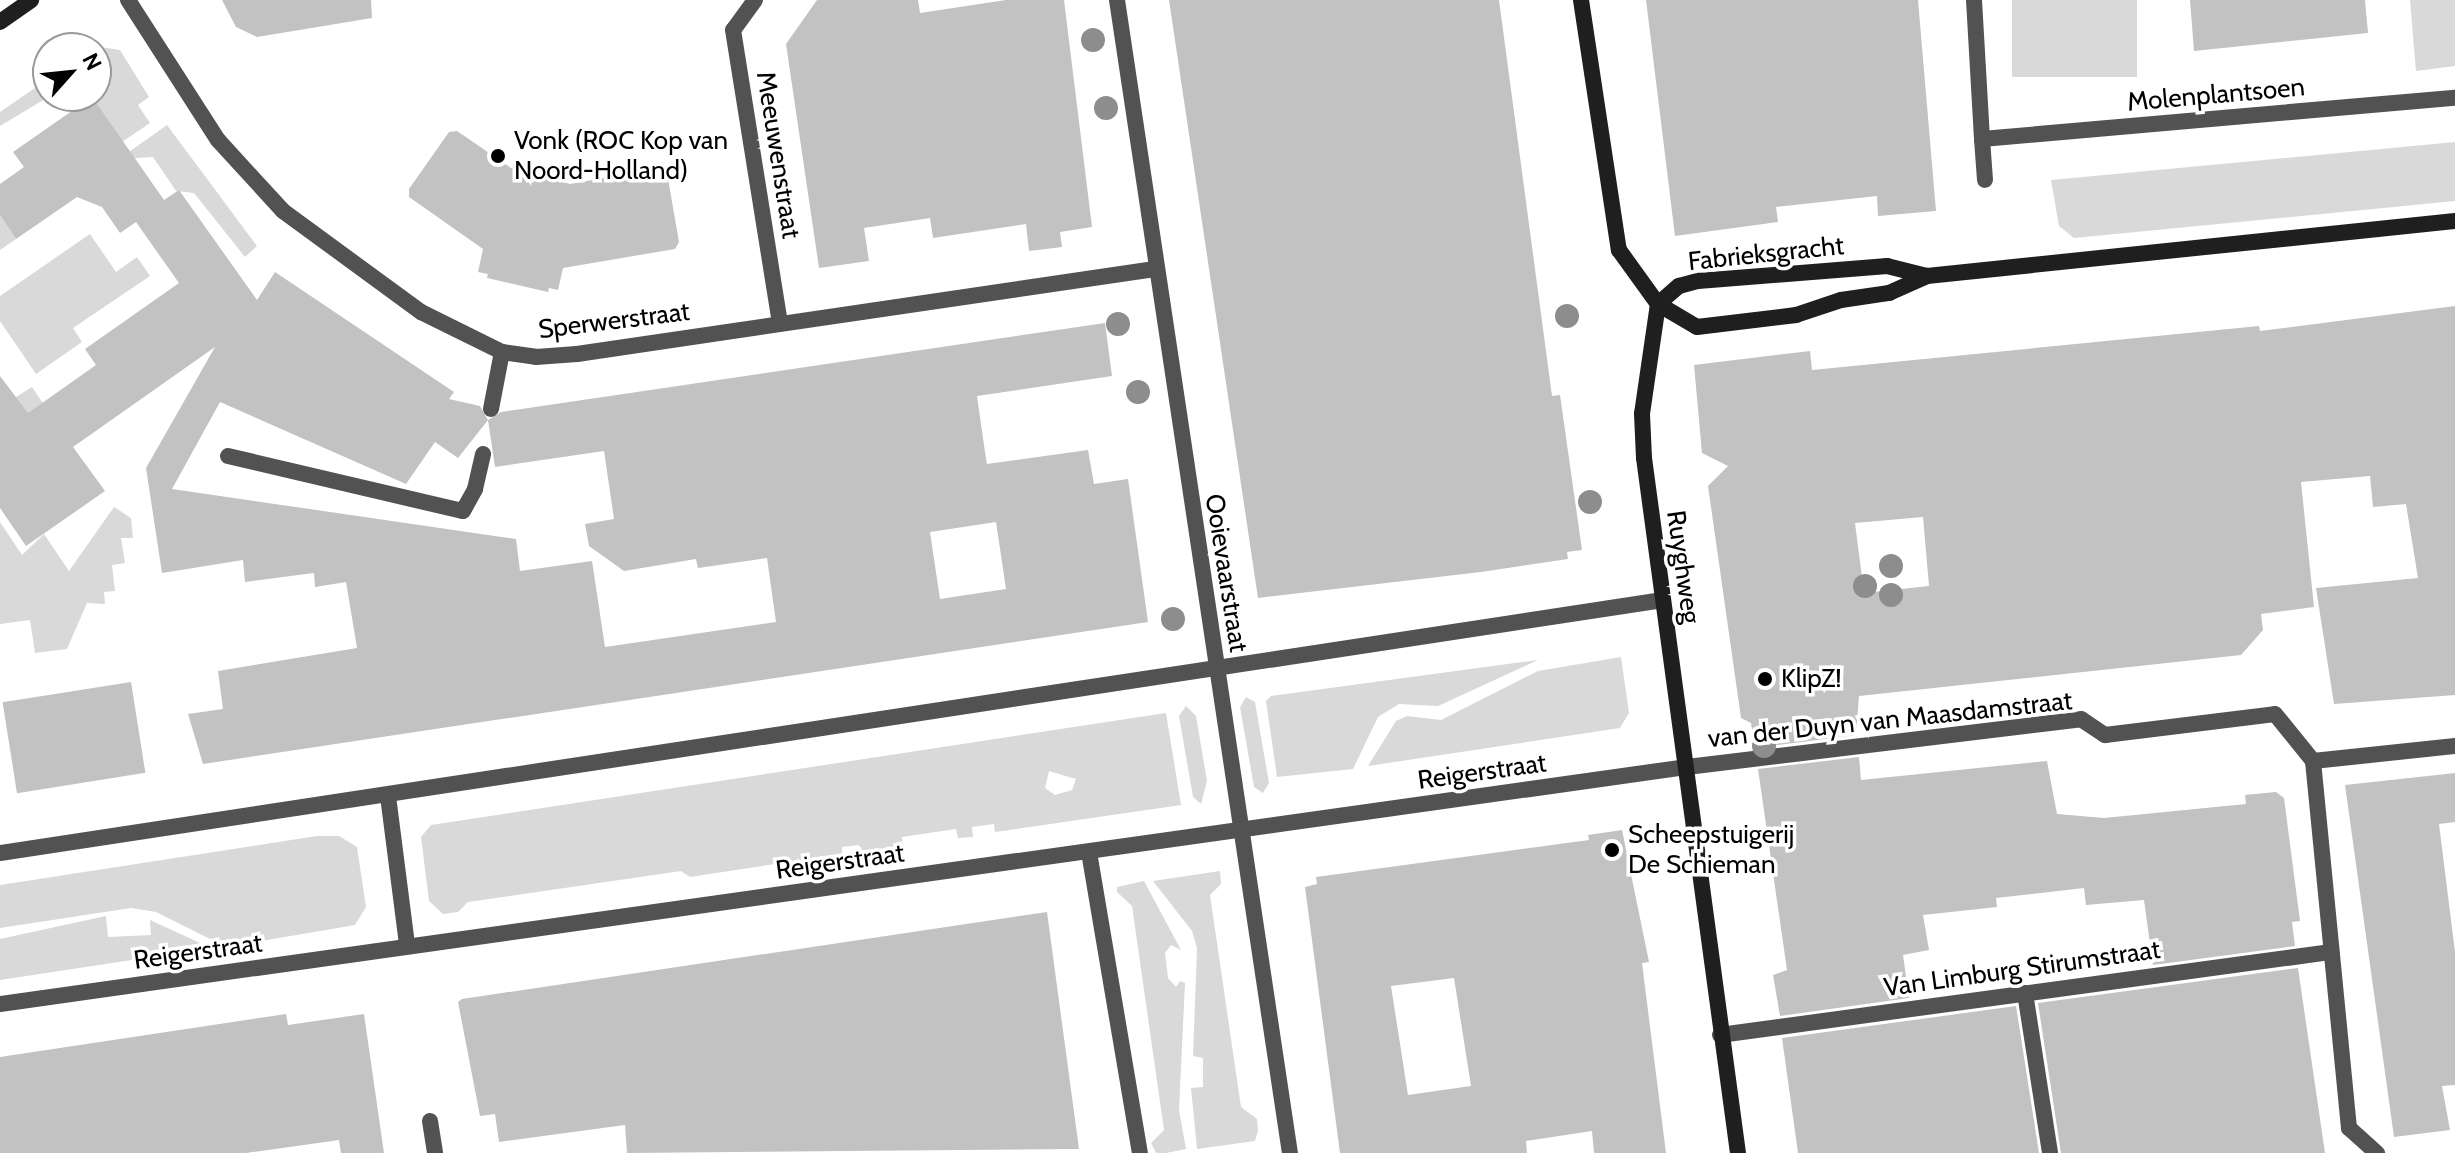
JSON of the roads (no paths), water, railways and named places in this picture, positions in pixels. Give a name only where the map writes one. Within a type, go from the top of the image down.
[{"type":"street","points":[[0,22],[31,0]]},
{"type":"street","name":"Sperwerstraat","points":[[128,0],[218,140],[283,211],[421,312],[502,352],[536,357],[577,354],[1155,269]]},
{"type":"street","name":"Meeuwenstraat","points":[[755,0],[733,30],[780,323]]},
{"type":"street","name":"Ooievaarstraat","points":[[1117,0],[1155,269],[1244,830],[1290,1153]]},
{"type":"street","points":[[1581,0],[1619,250],[1658,304]]},
{"type":"street","points":[[1974,0],[1985,180]]},
{"type":"street","name":"Molenplantsoen","points":[[1982,139],[2455,98]]},
{"type":"street","name":"Fabrieksgracht","points":[[1927,276],[1887,266],[1698,281],[1679,286],[1658,304],[1697,327],[1770,321],[1841,300],[1889,293],[1927,276],[2455,221]]},
{"type":"street","name":"Ruyghweg","points":[[1658,304],[1642,414],[1663,600],[1738,1153]]},
{"type":"street","points":[[491,409],[502,352]]},
{"type":"street","points":[[228,456],[463,511],[475,489],[483,454]]},
{"type":"street","points":[[0,853],[1663,600]]},
{"type":"street","name":"van der Duyn van Maasdamstraat","points":[[1687,767],[2081,719],[2105,735],[2275,714],[2313,761]]},
{"type":"street","points":[[2377,1153],[2349,1128],[2313,761],[2455,746]]},
{"type":"street","name":"Reigerstraat","points":[[0,1004],[1687,767]]},
{"type":"street","points":[[388,796],[407,945]]},
{"type":"street","points":[[1089,852],[1140,1153]]},
{"type":"street","name":"Van Limburg Stirumstraat","points":[[1720,1035],[2331,952]]},
{"type":"street","points":[[2025,993],[2050,1153]]},
{"type":"street","points":[[430,1121],[435,1153]]},
{"type":"place","name":"Vonk (ROC Kop van Noord-Holland)","points":[[498,156]]},
{"type":"place","name":"KlipZ!","points":[[1765,679]]},
{"type":"place","name":"Scheepstuigerij De Schieman","points":[[1612,850]]}]
